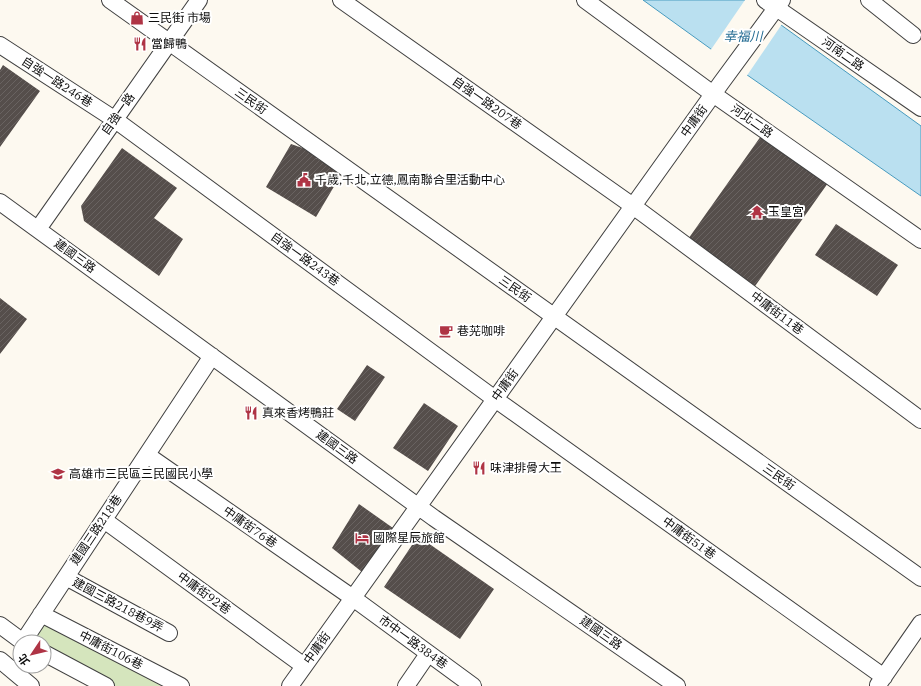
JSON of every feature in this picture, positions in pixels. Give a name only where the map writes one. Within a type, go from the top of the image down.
[{"type":"street","name":"三民街","points":[[110,0],[921,578]]},
{"type":"street","name":"自強一路","points":[[38,229],[198,0]]},
{"type":"street","name":"自強一路207巷","points":[[341,0],[633,206]]},
{"type":"street","name":"河北二路","points":[[585,0],[717,88],[921,240]]},
{"type":"street","points":[[869,0],[914,35]]},
{"type":"street","name":"中庸街","points":[[290,686],[717,88],[773,7]]},
{"type":"street","name":"河南二路","points":[[773,7],[921,108]]},
{"type":"street","name":"自強一路246巷","points":[[0,45],[114,119]]},
{"type":"street","name":"自強一路243巷","points":[[114,119],[495,399]]},
{"type":"street","name":"建國三路","points":[[0,202],[418,506],[677,686]]},
{"type":"street","name":"中庸街11巷","points":[[633,206],[921,420]]},
{"type":"street","name":"建國三路218巷","points":[[29,634],[212,356]]},
{"type":"street","name":"中庸街51巷","points":[[495,399],[881,681]]},
{"type":"street","name":"中庸街76巷","points":[[147,455],[352,598]]},
{"type":"street","name":"中庸街92巷","points":[[104,520],[304,666]]},
{"type":"street","name":"建國三路218巷9弄","points":[[66,577],[169,633]]},
{"type":"street","name":"市中一路384巷","points":[[352,598],[473,686]]},
{"type":"street","name":"中庸街106巷","points":[[41,614],[181,686]]},
{"type":"street","points":[[881,681],[921,623]]},
{"type":"street","name":"建國三路218巷","points":[[0,625],[13,634]]},
{"type":"street","points":[[406,686],[428,654]]},
{"type":"street","points":[[52,657],[106,686]]},
{"type":"street","points":[[0,660],[31,686]]},
{"type":"green space","points":[[42,618],[171,686],[115,686],[52,652],[52,634],[35,634]]},
{"type":"water","name":"幸福川","points":[[643,0],[744,0],[752,4],[921,126],[921,196],[740,70]]},
{"type":"pier","points":[[745,0],[753,2],[782,24],[746,77],[710,51]]},
{"type":"building","points":[[3,65],[40,91],[0,147],[0,70]]},
{"type":"building","name":"玉皇宮","points":[[761,136],[828,183],[753,289],[686,242]]},
{"type":"building","name":"千歲,千北,立德,鳳南聯合里活動中心","points":[[291,144],[317,153],[316,158],[342,173],[316,217],[266,187]]},
{"type":"building","points":[[122,148],[177,188],[154,218],[183,239],[159,276],[84,221],[81,206]]},
{"type":"building","points":[[836,224],[898,265],[877,296],[815,255]]},
{"type":"building","points":[[0,298],[27,319],[0,354]]},
{"type":"building","points":[[367,365],[385,377],[355,421],[337,409]]},
{"type":"building","points":[[424,403],[458,426],[428,471],[393,448]]},
{"type":"building","name":"國際星辰旅館","points":[[359,504],[393,528],[362,572],[332,548]]},
{"type":"building","points":[[418,536],[494,589],[460,639],[384,587]]},
{"type":"place","name":"三民街 市場","points":[[137,18]]},
{"type":"place","name":"當歸鴨","points":[[140,44]]},
{"type":"place","name":"千歲,千北,立德,鳳南聯合里活動中心","points":[[304,180]]},
{"type":"place","name":"玉皇宮","points":[[757,212]]},
{"type":"place","name":"巷茪咖啡","points":[[446,331]]},
{"type":"place","name":"真來香烤鴨莊","points":[[251,413]]},
{"type":"place","name":"味津排骨大王","points":[[479,468]]},
{"type":"place","name":"高雄市三民區三民國民小學","points":[[58,474]]},
{"type":"place","name":"國際星辰旅館","points":[[362,538]]}]
